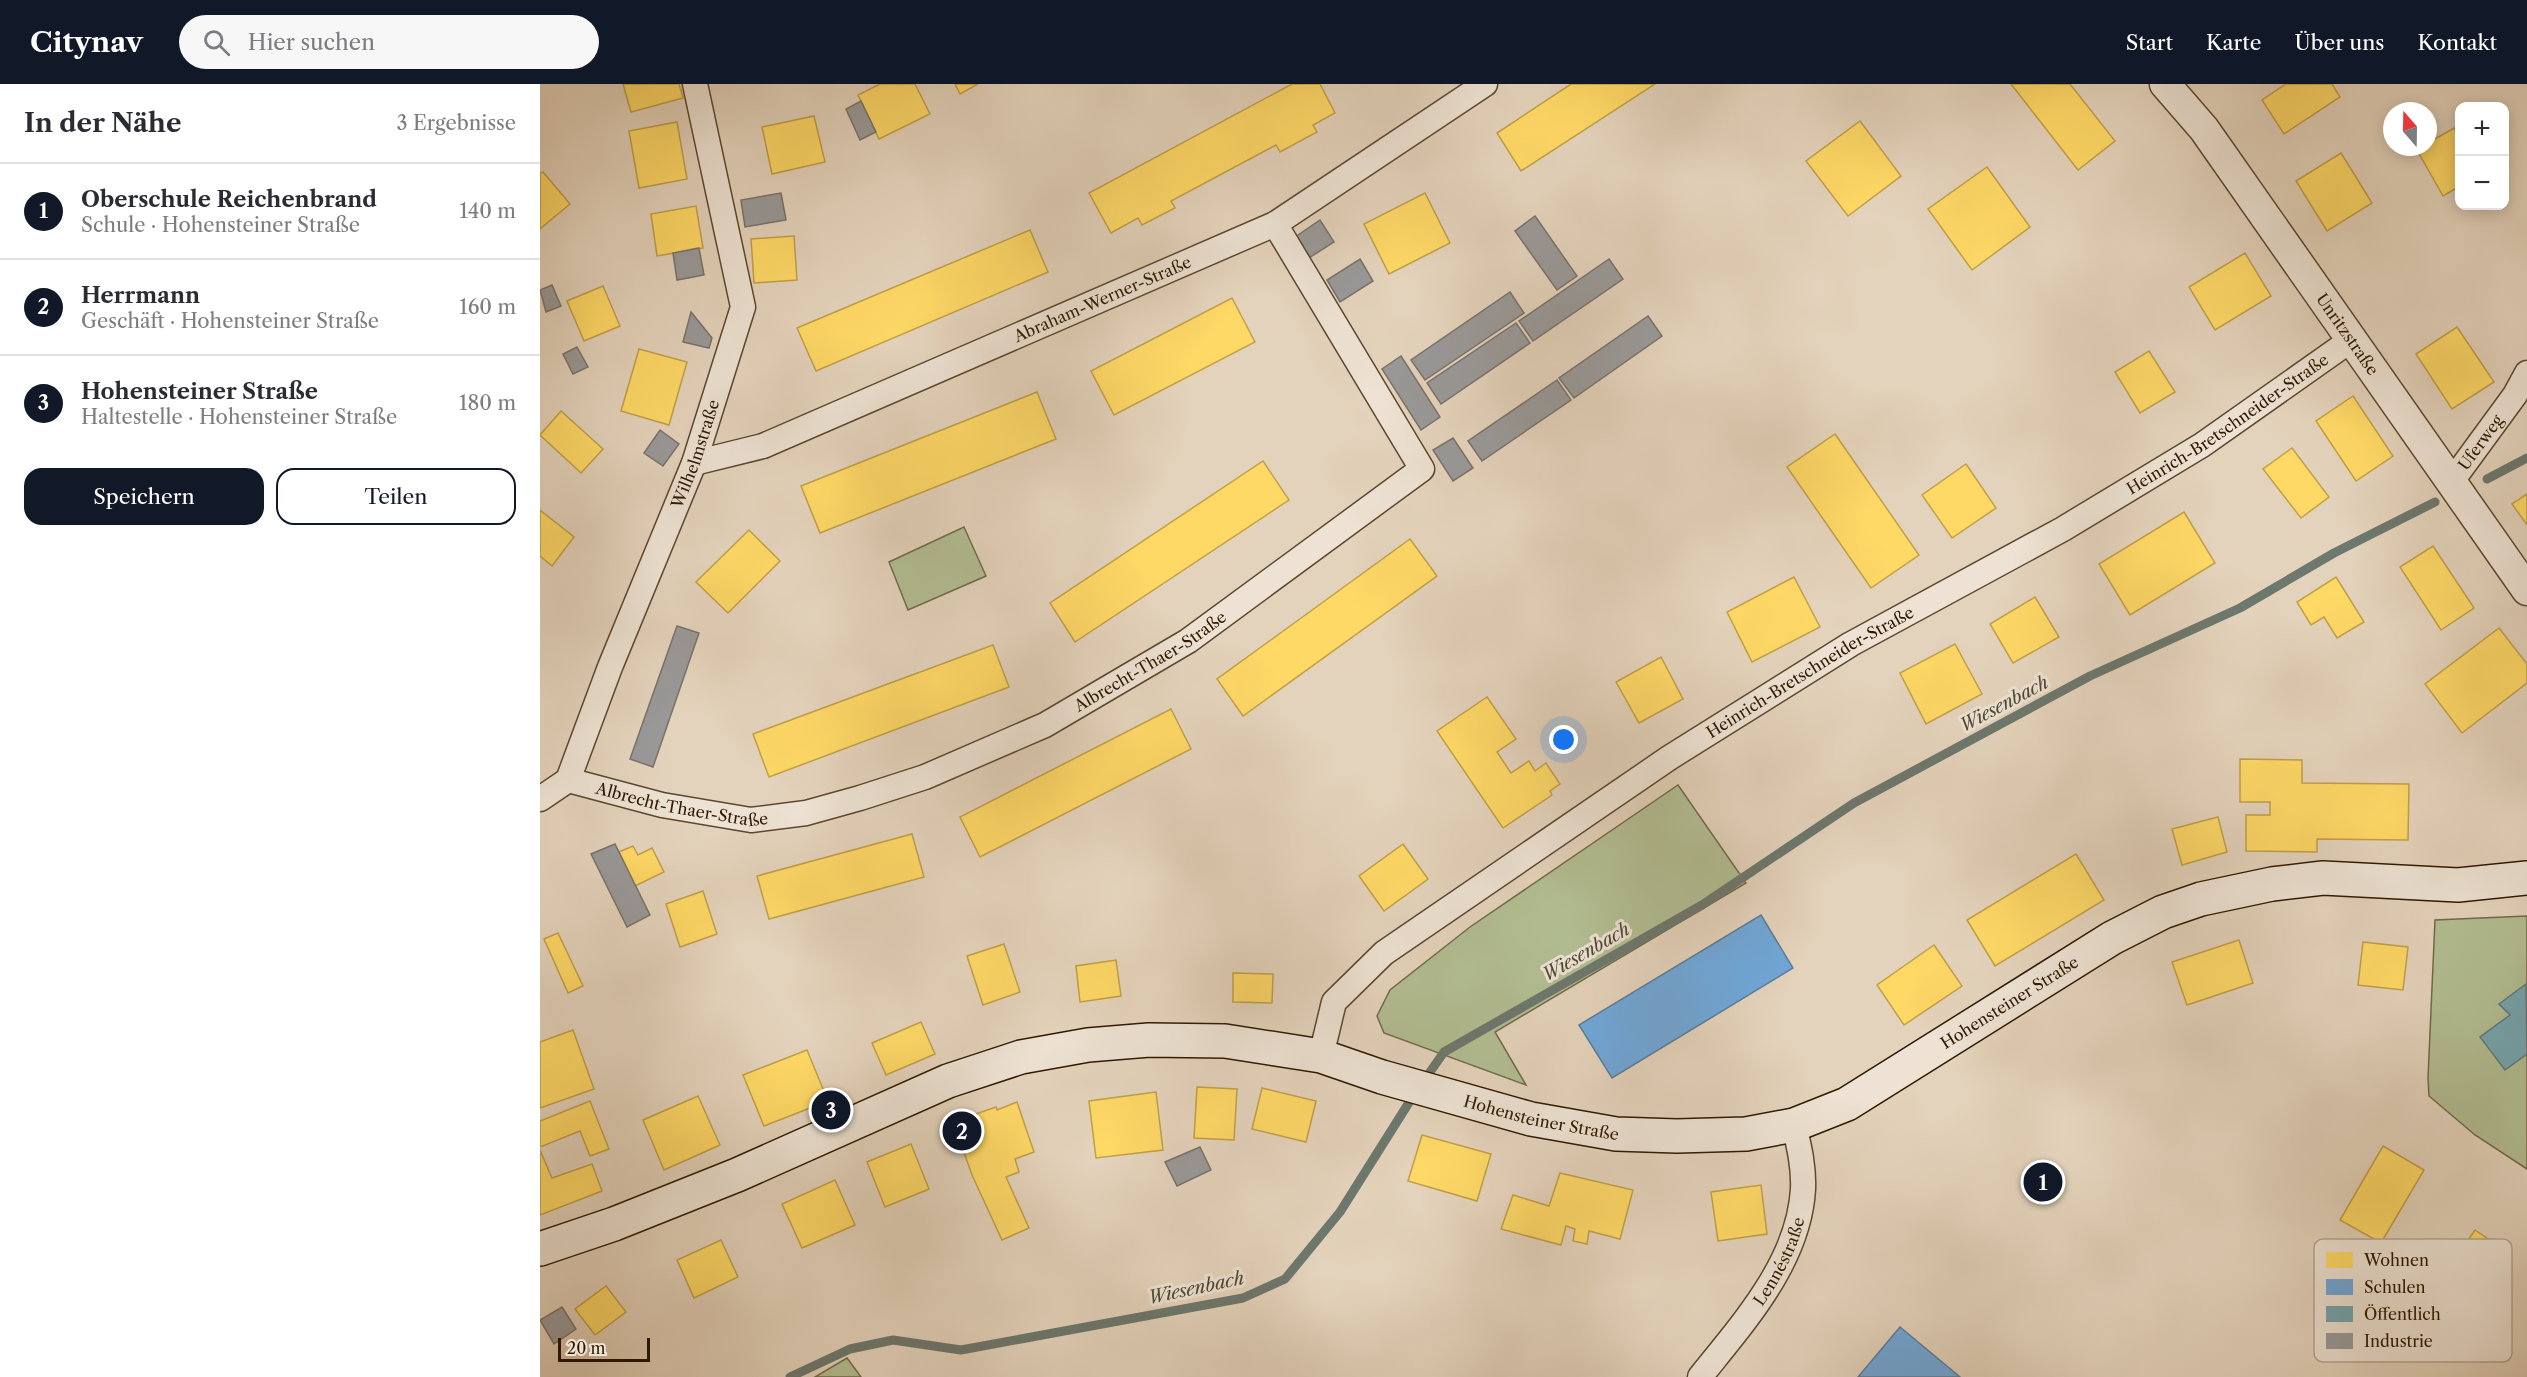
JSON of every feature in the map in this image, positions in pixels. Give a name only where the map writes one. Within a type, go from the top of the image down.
[{"type":"main road","name":"Hohensteiner Straße","points":[[540,1249],[614,1224],[737,1175],[948,1081],[1021,1057],[1088,1045],[1149,1040],[1225,1041],[1321,1056],[1382,1077],[1531,1119],[1616,1134],[1677,1136],[1746,1134],[1794,1125],[1847,1104],[2112,938],[2163,912],[2201,899],[2272,884],[2323,878],[2458,885],[2527,878]]},
{"type":"street","name":"Wilhelmstraße","points":[[568,780],[610,667],[694,463],[743,308],[695,84]]},
{"type":"street","name":"Abraham-Werner-Straße","points":[[694,463],[763,446],[1275,224],[1485,84]]},
{"type":"street","name":"Unritzstraße","points":[[2165,84],[2204,129],[2527,590]]},
{"type":"street","name":"Albrecht-Thaer-Straße","points":[[568,780],[662,805],[751,820],[806,813],[925,777],[1045,725],[1188,641],[1422,469],[1275,224]]},
{"type":"street","name":"Heinrich-Bretschneider-Straße","points":[[1321,1056],[1334,1002],[1394,946],[1669,758],[1851,644],[2062,529],[2202,445],[2351,340]]},
{"type":"street","name":"Uferweg","points":[[2452,481],[2515,395],[2527,373]]},
{"type":"street","points":[[540,799],[568,780]]},
{"type":"street","name":"Lennéstraße","points":[[1700,1377],[1742,1325],[1779,1269],[1797,1226],[1803,1190],[1802,1160],[1794,1125]]},
{"type":"green space","points":[[964,527],[986,576],[908,610],[889,562]]},
{"type":"green space","points":[[1678,785],[1746,883],[1495,1032],[1526,1085],[1384,1033],[1377,1016],[1390,990],[1470,927]]},
{"type":"green space","points":[[2527,916],[2527,1169],[2475,1135],[2429,1096],[2428,1078],[2435,920]]},
{"type":"green space","points":[[847,1358],[861,1377],[815,1377]]},
{"type":"building: Wohnen","points":[[623,84],[679,84],[683,98],[631,112]]},
{"type":"building: Wohnen","points":[[880,84],[915,84],[930,114],[879,139],[858,95]]},
{"type":"building: Wohnen","points":[[955,84],[978,84],[960,94]]},
{"type":"building: Wohnen","points":[[1292,84],[1320,84],[1335,113],[1313,125],[1317,132],[1280,152],[1276,145],[1171,201],[1175,208],[1142,225],[1138,218],[1111,233],[1089,193]]},
{"type":"building: Wohnen","points":[[1571,84],[1655,84],[1521,171],[1497,133]]},
{"type":"building: Wohnen","points":[[2011,84],[2070,84],[2115,141],[2078,170]]},
{"type":"building: Wohnen","points":[[2286,84],[2332,84],[2340,97],[2284,134],[2262,100]]},
{"type":"building: Wohnen","points":[[814,116],[825,162],[772,174],[762,127]]},
{"type":"building: Wohnen","points":[[1860,121],[1901,176],[1848,216],[1806,161]]},
{"type":"building: Wohnen","points":[[677,122],[687,179],[639,188],[629,131]]},
{"type":"building: Wohnen","points":[[2454,128],[2455,130],[2455,189],[2443,196],[2420,156],[2437,156],[2437,138]]},
{"type":"building: Wohnen","points":[[2341,153],[2372,203],[2327,231],[2296,181]]},
{"type":"building: Wohnen","points":[[1987,167],[2030,227],[1972,270],[1928,209]]},
{"type":"building: Wohnen","points":[[543,172],[570,204],[540,229],[540,174]]},
{"type":"building: Wohnen","points":[[1425,193],[1450,243],[1389,274],[1364,224]]},
{"type":"building: Wohnen","points":[[696,206],[703,248],[657,256],[651,214]]},
{"type":"building: Wohnen","points":[[1030,230],[1048,272],[816,371],[797,328]]},
{"type":"building: Wohnen","points":[[794,236],[797,280],[754,283],[751,239]]},
{"type":"building: Wohnen","points":[[2245,253],[2271,296],[2215,330],[2189,287]]},
{"type":"building: Wohnen","points":[[603,286],[620,326],[584,341],[567,301]]},
{"type":"building: Wohnen","points":[[1232,298],[1255,342],[1114,415],[1091,371]]},
{"type":"building: Wohnen","points":[[2457,327],[2494,382],[2452,409],[2416,354]]},
{"type":"building: Wohnen","points":[[639,349],[687,362],[669,425],[621,411]]},
{"type":"building: Wohnen","points":[[2149,351],[2175,392],[2140,413],[2115,372]]},
{"type":"building: Wohnen","points":[[1037,392],[1056,439],[820,533],[801,486]]},
{"type":"building: Wohnen","points":[[2353,396],[2393,456],[2356,481],[2316,421]]},
{"type":"building: Wohnen","points":[[561,411],[603,449],[581,473],[540,435]]},
{"type":"building: Wohnen","points":[[1835,434],[1919,555],[1871,588],[1787,467]]},
{"type":"building: Wohnen","points":[[2292,448],[2329,497],[2301,518],[2263,469]]},
{"type":"building: Wohnen","points":[[1263,461],[1289,500],[1075,642],[1050,603]]},
{"type":"building: Wohnen","points":[[1966,464],[1996,508],[1952,538],[1922,495]]},
{"type":"building: Wohnen","points":[[2527,494],[2527,525],[2512,504]]},
{"type":"building: Wohnen","points":[[540,510],[574,537],[552,566],[540,556]]},
{"type":"building: Wohnen","points":[[2184,512],[2215,563],[2130,615],[2099,564]]},
{"type":"building: Wohnen","points":[[749,530],[780,561],[728,613],[696,582]]},
{"type":"building: Wohnen","points":[[1410,539],[1437,576],[1243,716],[1217,679]]},
{"type":"building: Wohnen","points":[[2433,546],[2474,608],[2441,630],[2400,567]]},
{"type":"building: Wohnen","points":[[1794,577],[1820,627],[1752,662],[1727,612]]},
{"type":"building: Wohnen","points":[[2336,577],[2364,622],[2337,638],[2324,617],[2311,625],[2297,602]]},
{"type":"building: Wohnen","points":[[2035,597],[2059,637],[2013,663],[1990,624]]},
{"type":"building: Wohnen","points":[[2499,628],[2527,664],[2527,683],[2462,733],[2425,684]]},
{"type":"building: Wohnen","points":[[1955,644],[1982,694],[1926,724],[1900,673]]},
{"type":"building: Wohnen","points":[[993,645],[1009,687],[769,777],[753,734]]},
{"type":"building: Wohnen","points":[[1661,657],[1683,699],[1639,723],[1616,682]]},
{"type":"building: Wohnen","points":[[1487,697],[1516,739],[1497,752],[1511,773],[1529,761],[1535,771],[1546,763],[1560,784],[1550,791],[1552,795],[1503,828],[1437,731]]},
{"type":"building: Wohnen","points":[[1171,709],[1191,749],[980,857],[960,817]]},
{"type":"building: Wohnen","points":[[2240,759],[2302,760],[2302,783],[2409,784],[2408,840],[2317,839],[2317,852],[2246,851],[2246,815],[2270,815],[2270,802],[2240,802]]},
{"type":"building: Wohnen","points":[[2218,817],[2227,852],[2182,865],[2172,829]]},
{"type":"building: Wohnen","points":[[912,834],[924,877],[769,919],[757,876]]},
{"type":"building: Wohnen","points":[[1403,844],[1428,879],[1384,911],[1359,876]]},
{"type":"building: Wohnen","points":[[633,846],[638,855],[652,848],[664,872],[635,886],[619,852]]},
{"type":"building: Wohnen","points":[[2076,854],[2104,900],[1995,966],[1967,920]]},
{"type":"building: Wohnen","points":[[703,891],[717,934],[680,947],[666,904]]},
{"type":"building: Wohnen","points":[[558,933],[583,986],[568,993],[544,939]]},
{"type":"building: Wohnen","points":[[2239,940],[2253,983],[2187,1005],[2172,962]]},
{"type":"building: Wohnen","points":[[2363,942],[2408,947],[2403,990],[2358,985]]},
{"type":"building: Wohnen","points":[[1004,944],[1020,992],[983,1005],[967,956]]},
{"type":"building: Wohnen","points":[[1934,945],[1962,986],[1904,1025],[1877,985]]},
{"type":"building: Wohnen","points":[[1116,960],[1121,996],[1080,1002],[1076,966]]},
{"type":"building: Wohnen","points":[[1233,973],[1273,974],[1272,1003],[1233,1002]]},
{"type":"building: Wohnen","points":[[921,1022],[935,1054],[886,1075],[872,1043]]},
{"type":"building: Wohnen","points":[[573,1030],[594,1089],[540,1108],[540,1042]]},
{"type":"building: Wohnen","points":[[807,1050],[828,1101],[764,1126],[743,1075]]},
{"type":"building: Wohnen","points":[[1197,1087],[1237,1089],[1234,1140],[1194,1138]]},
{"type":"building: Wohnen","points":[[1262,1088],[1316,1101],[1306,1142],[1252,1129]]},
{"type":"building: Wohnen","points":[[1156,1092],[1163,1150],[1096,1158],[1089,1101]]},
{"type":"building: Wohnen","points":[[698,1096],[720,1145],[664,1170],[643,1120]]},
{"type":"building: Wohnen","points":[[590,1101],[609,1149],[590,1156],[580,1131],[540,1147],[540,1121]]},
{"type":"building: Wohnen","points":[[1017,1102],[1034,1152],[1015,1159],[1019,1172],[1006,1177],[1029,1228],[1002,1240],[972,1175],[960,1141],[953,1143],[947,1127],[974,1118],[973,1115],[996,1107],[997,1110]]},
{"type":"building: Wohnen","points":[[1422,1135],[1491,1154],[1477,1201],[1408,1181]]},
{"type":"building: Wohnen","points":[[911,1144],[929,1189],[885,1207],[867,1162]]},
{"type":"building: Wohnen","points":[[2383,1146],[2424,1170],[2383,1239],[2374,1239],[2340,1220]]},
{"type":"building: Wohnen","points":[[540,1150],[552,1178],[592,1164],[602,1191],[540,1215]]},
{"type":"building: Wohnen","points":[[1560,1173],[1633,1190],[1620,1239],[1589,1231],[1587,1244],[1573,1241],[1575,1229],[1566,1226],[1561,1245],[1501,1229],[1513,1195],[1549,1206]]},
{"type":"building: Wohnen","points":[[835,1180],[855,1225],[802,1248],[782,1204]]},
{"type":"building: Wohnen","points":[[1761,1185],[1767,1234],[1718,1241],[1711,1192]]},
{"type":"building: Wohnen","points":[[2475,1230],[2488,1239],[2469,1239]]},
{"type":"building: Wohnen","points":[[721,1240],[738,1277],[694,1298],[677,1260]]},
{"type":"building: Wohnen","points":[[606,1286],[626,1312],[595,1335],[575,1309]]},
{"type":"building: Schulen","points":[[1761,915],[1793,968],[1612,1078],[1579,1025]]},
{"type":"building: Schulen","points":[[1900,1327],[1960,1377],[1858,1377]]},
{"type":"building: Öffentlich","points":[[2526,984],[2527,1054],[2505,1070],[2480,1037],[2510,1015],[2499,1004]]},
{"type":"building: Industrie","points":[[861,101],[876,132],[860,140],[846,109]]},
{"type":"building: Industrie","points":[[781,193],[786,220],[745,227],[741,200]]},
{"type":"building: Industrie","points":[[1535,216],[1577,276],[1557,290],[1515,231]]},
{"type":"building: Industrie","points":[[1320,220],[1334,242],[1301,263],[1288,242]]},
{"type":"building: Industrie","points":[[699,248],[704,275],[677,280],[673,253]]},
{"type":"building: Industrie","points":[[1360,259],[1373,281],[1340,302],[1327,280]]},
{"type":"building: Industrie","points":[[1609,259],[1623,279],[1533,341],[1519,321]]},
{"type":"building: Industrie","points":[[552,285],[561,306],[546,312],[540,290]]},
{"type":"building: Industrie","points":[[1510,292],[1524,313],[1425,380],[1411,360]]},
{"type":"building: Industrie","points":[[691,312],[712,338],[709,348],[683,342]]},
{"type":"building: Industrie","points":[[1648,316],[1662,336],[1574,398],[1559,378]]},
{"type":"building: Industrie","points":[[1516,323],[1530,343],[1441,404],[1427,383]]},
{"type":"building: Industrie","points":[[577,347],[588,367],[573,374],[563,354]]},
{"type":"building: Industrie","points":[[1401,356],[1440,417],[1421,430],[1382,369]]},
{"type":"building: Industrie","points":[[1557,380],[1571,400],[1482,461],[1468,441]]},
{"type":"building: Industrie","points":[[660,430],[679,444],[663,466],[644,453]]},
{"type":"building: Industrie","points":[[1453,438],[1473,468],[1453,481],[1433,450]]},
{"type":"building: Industrie","points":[[677,626],[699,633],[653,767],[630,759]]},
{"type":"building: Industrie","points":[[615,844],[650,915],[627,927],[591,854]]},
{"type":"building: Industrie","points":[[1200,1147],[1211,1170],[1177,1186],[1165,1162]]},
{"type":"building: Industrie","points":[[562,1307],[576,1329],[554,1344],[540,1320]]},
{"type":"waterway","name":"Wiesenbach","points":[[2487,479],[2527,458]]},
{"type":"waterway","name":"Wiesenbach","points":[[1423,1082],[1444,1052],[1702,905],[1854,803],[2090,676],[2240,608],[2334,553],[2435,502]]},
{"type":"waterway","name":"Wiesenbach","points":[[790,1377],[850,1349],[893,1340],[961,1350],[1243,1298],[1285,1279],[1340,1212],[1415,1093]]},
{"type":"place","name":"Hohensteiner Straße","points":[[831,1110]]},
{"type":"place","name":"Herrmann","points":[[962,1131]]},
{"type":"place","name":"Oberschule Reichenbrand","points":[[2043,1182]]}]
